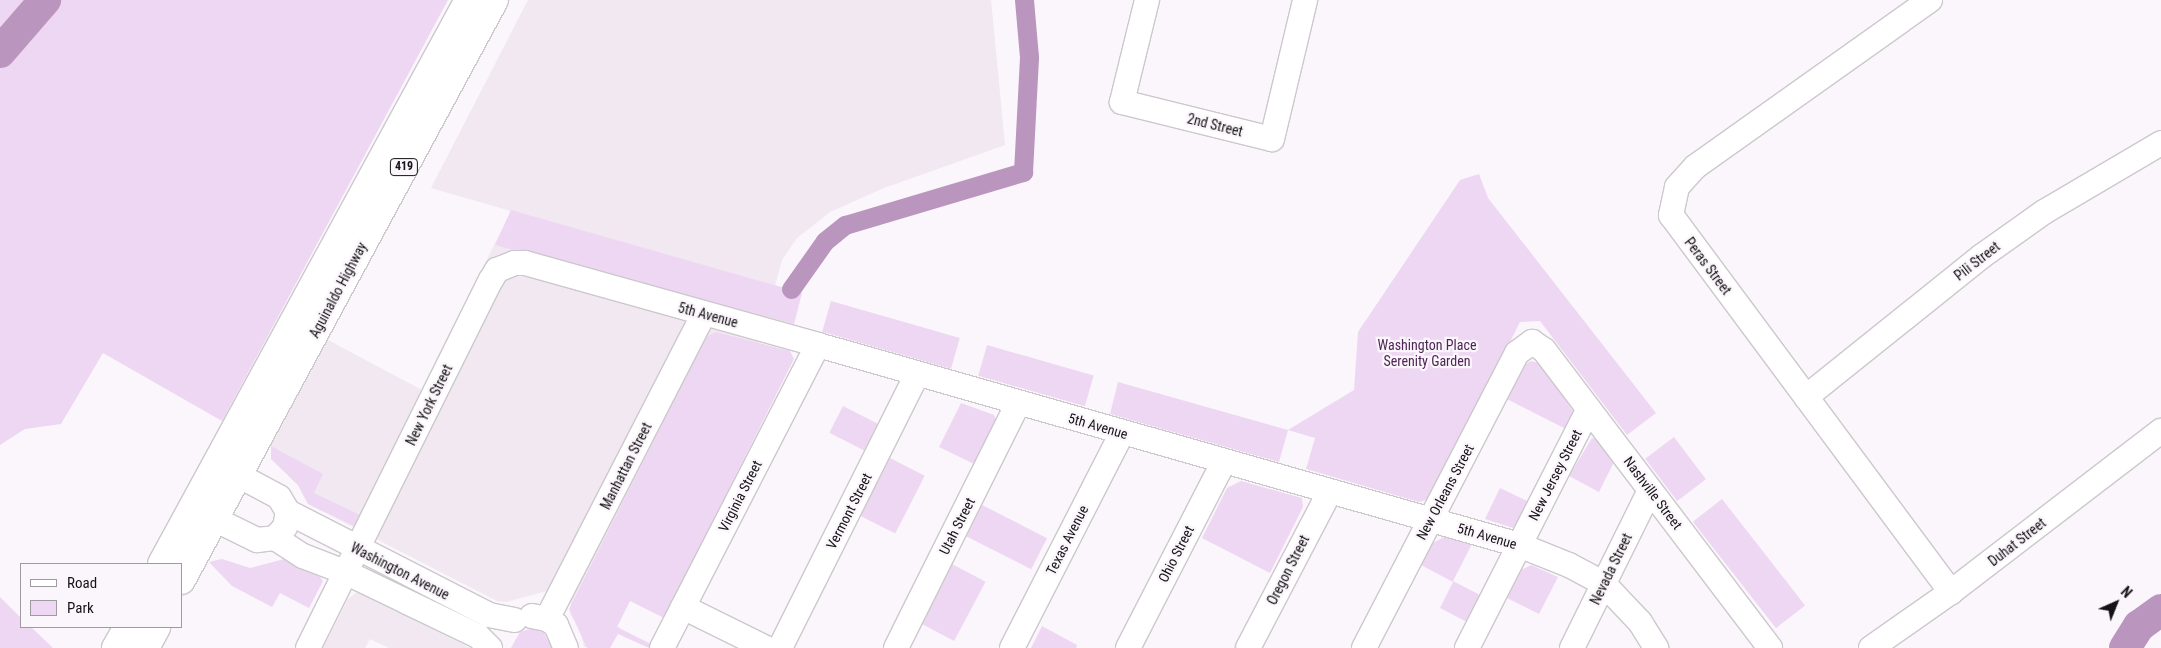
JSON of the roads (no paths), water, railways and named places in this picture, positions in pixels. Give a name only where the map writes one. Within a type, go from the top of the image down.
[{"type":"main road","name":"Aguinaldo Highway","points":[[182,577],[204,514],[468,18],[494,0]]},
{"type":"main road","name":"Aguinaldo Highway","points":[[163,563],[204,514]]},
{"type":"main road","points":[[116,648],[127,628]]},
{"type":"main road","points":[[145,648],[155,628]]},
{"type":"street","name":"2nd Street","points":[[1147,0],[1122,102],[1272,139],[1305,0]]},
{"type":"street","name":"Peras Street","points":[[1930,0],[1695,167],[1677,187],[1671,215],[1952,592]]},
{"type":"street","name":"Pili Street","points":[[1806,397],[1982,256],[2044,212],[2161,143]]},
{"type":"street","name":"5th Avenue","points":[[506,264],[525,263],[818,344],[1329,493],[1519,545],[1569,565],[1603,583],[1640,622],[1656,648]]},
{"type":"street","name":"New York Street","points":[[308,648],[491,280],[506,264]]},
{"type":"street","name":"Manhattan Street","points":[[547,619],[704,314]]},
{"type":"street","name":"Nashville Street","points":[[1532,342],[1544,350],[1770,648]]},
{"type":"street","name":"New Orleans Street","points":[[1364,648],[1517,353],[1532,342]]},
{"type":"street","name":"Virginia Street","points":[[662,648],[818,344]]},
{"type":"street","name":"Vermont Street","points":[[780,648],[917,374]]},
{"type":"street","name":"Utah Street","points":[[896,648],[1018,403]]},
{"type":"street","name":"New Jersey Street","points":[[1467,648],[1589,409]]},
{"type":"street","name":"Duhat Street","points":[[1871,648],[1952,592],[2161,431]]},
{"type":"street","name":"Texas Avenue","points":[[1012,648],[1122,433]]},
{"type":"street","name":"Ohio Street","points":[[1128,648],[1224,461]]},
{"type":"street","name":"Washington Avenue","points":[[228,470],[279,497],[288,512],[358,550],[489,615],[515,620],[531,616],[547,619]]},
{"type":"street","name":"Nevada Street","points":[[1572,648],[1650,490]]},
{"type":"street","name":"Oregon Street","points":[[1248,648],[1329,493]]},
{"type":"street","points":[[288,512],[285,528],[293,543]]},
{"type":"street","name":"Washington Avenue","points":[[204,514],[257,540],[293,543],[347,572],[478,636],[490,648]]},
{"type":"street","name":"Washington Avenue","points":[[293,543],[302,556],[347,572]]},
{"type":"street","points":[[683,607],[766,648]]},
{"type":"street","points":[[547,619],[562,633],[566,648]]},
{"type":"street","points":[[498,648],[501,636],[515,620]]},
{"type":"waterway","points":[[0,52],[45,0]]},
{"type":"waterway","points":[[791,289],[825,241],[845,225],[1023,172],[1029,57],[1024,0]]},
{"type":"waterway","points":[[2125,648],[2139,626],[2161,610]]},
{"type":"park label","name":"Washington Place Serenity Garden","points":[[1427,354]]}]
